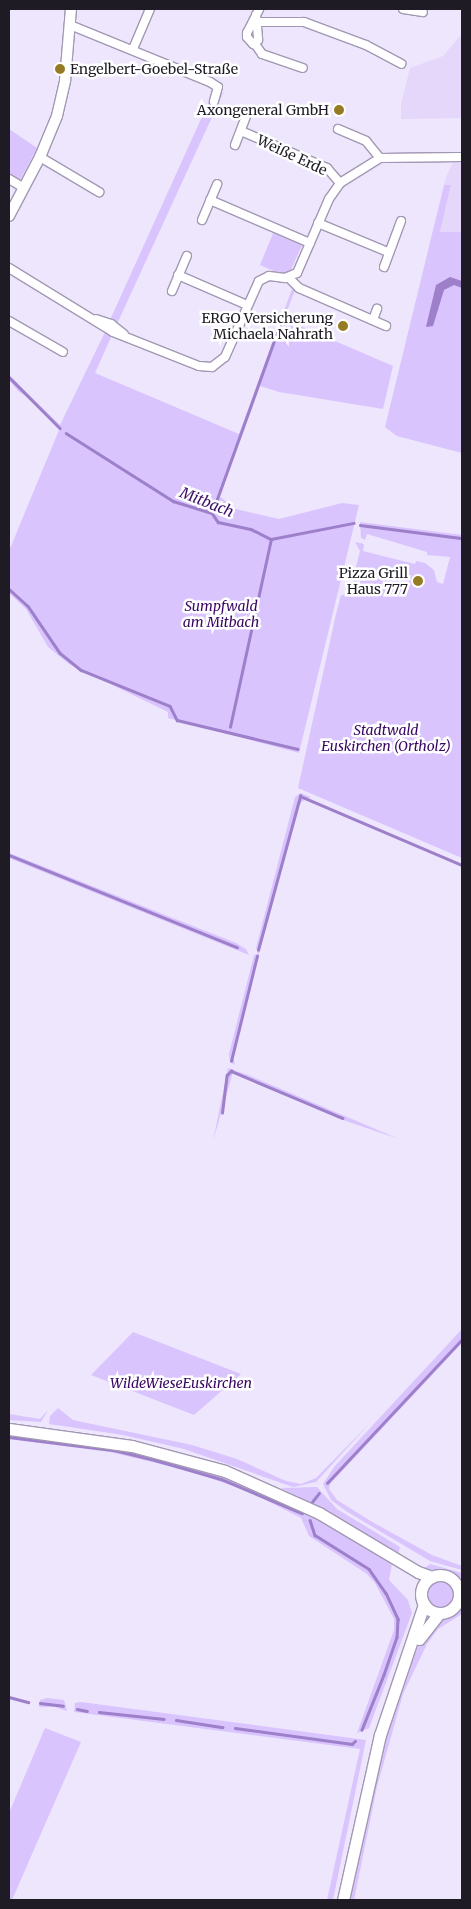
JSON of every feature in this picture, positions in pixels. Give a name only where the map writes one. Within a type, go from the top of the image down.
[{"type":"main road","points":[[9,1429],[118,1443],[198,1462],[290,1498],[418,1572],[432,1577],[446,1576],[459,1585],[460,1599],[451,1610],[439,1613],[426,1628],[399,1678]]},
{"type":"main road","points":[[343,1900],[380,1736],[424,1604],[422,1590],[413,1578],[369,1542]]},
{"type":"main road","points":[[422,1590],[432,1577]]},
{"type":"main road","points":[[424,1604],[439,1613]]},
{"type":"street","points":[[9,216],[55,124],[62,95],[71,9]]},
{"type":"street","points":[[133,49],[150,9]]},
{"type":"street","points":[[403,9],[423,12]]},
{"type":"street","points":[[303,68],[262,54],[247,37],[257,15],[304,22],[366,45],[402,64]]},
{"type":"street","points":[[70,24],[210,82],[218,87],[214,101]]},
{"type":"street","name":"Weiße Erde","points":[[235,145],[246,117]]},
{"type":"street","points":[[338,129],[366,141],[380,158],[462,156]]},
{"type":"street","name":"Weiße Erde","points":[[241,131],[327,168],[340,183]]},
{"type":"street","points":[[40,157],[99,192]]},
{"type":"street","name":"Weiße Erde","points":[[289,278],[299,270],[332,193],[340,183],[380,158]]},
{"type":"street","points":[[9,179],[24,188]]},
{"type":"street","points":[[202,220],[217,184]]},
{"type":"street","points":[[210,200],[310,244]]},
{"type":"street","points":[[384,267],[401,221]]},
{"type":"street","points":[[318,223],[388,252]]},
{"type":"street","points":[[172,292],[187,256]]},
{"type":"street","points":[[9,268],[96,319],[113,332],[124,334],[199,366],[212,367],[225,357],[247,305],[262,279],[289,278],[298,288],[386,326]]},
{"type":"street","points":[[178,275],[247,305]]},
{"type":"street","points":[[373,320],[378,309]]},
{"type":"street","points":[[9,320],[63,352]]},
{"type":"shaded area","points":[[462,34],[462,118],[401,119],[401,104],[410,68],[443,56]]},
{"type":"shaded area","points":[[462,161],[462,232],[440,232],[451,186],[444,185],[447,175],[453,162]]},
{"type":"shaded area","points":[[450,277],[462,281],[462,288],[454,285],[444,290],[433,326],[426,327],[436,285]]},
{"type":"green space","points":[[224,91],[117,324],[110,320],[210,99],[216,102]]},
{"type":"green space","points":[[9,129],[37,148],[19,182],[9,176]]},
{"type":"green space","points":[[444,185],[451,185],[440,232],[462,232],[462,453],[397,436],[385,427]]},
{"type":"green space","points":[[274,231],[302,245],[290,272],[278,273],[260,265]]},
{"type":"green space","name":"Sumpfwald am Mitbach","points":[[292,289],[295,290],[284,319],[393,366],[383,409],[279,392],[260,386],[219,496],[236,509],[279,519],[342,503],[359,505],[299,753],[168,718],[168,712],[69,664],[48,647],[26,609],[9,593],[9,551],[59,430],[29,398],[18,391],[9,380],[9,375],[60,425],[105,332],[112,335],[95,373],[239,434]]},
{"type":"green space","name":"Stadtwald Euskirchen (Ortholz)","points":[[360,522],[462,535],[462,858],[298,788],[336,614],[341,595],[349,594],[360,551],[355,542],[364,544],[363,551],[415,564],[416,561],[425,563],[434,570],[437,582],[443,584],[450,557],[427,555],[427,552],[367,534],[365,540],[361,538]]},
{"type":"green space","points":[[300,793],[311,797],[301,802],[297,812],[240,1024],[233,1054],[235,1065],[230,1062],[229,1054],[254,955],[258,954],[256,948],[295,797]]},
{"type":"green space","points":[[9,853],[236,943],[246,949],[249,955],[9,858]]},
{"type":"green space","points":[[228,1068],[399,1139],[337,1118],[233,1072],[213,1141]]},
{"type":"green space","points":[[462,1329],[462,1343],[330,1484],[329,1489],[337,1500],[374,1523],[432,1555],[462,1566],[462,1570],[430,1561],[346,1511],[331,1500],[323,1484],[334,1467]]},
{"type":"green space","name":"WildeWieseEuskirchen","points":[[133,1332],[241,1374],[194,1415],[91,1375]]},
{"type":"green space","points":[[58,1408],[73,1420],[192,1445],[237,1459],[286,1481],[301,1484],[316,1478],[370,1423],[316,1482],[293,1487],[184,1449],[123,1435],[49,1424],[50,1416]]},
{"type":"green space","points":[[48,1410],[41,1422],[9,1420],[9,1414],[40,1419]]},
{"type":"green space","points":[[9,1433],[122,1448],[218,1473],[306,1511],[392,1564],[389,1580],[408,1600],[412,1613],[369,1728],[357,1733],[394,1630],[394,1619],[375,1583],[367,1574],[309,1536],[301,1518],[248,1491],[189,1471],[110,1452],[9,1439]]},
{"type":"green space","points":[[317,1487],[337,1509],[400,1547],[398,1555],[338,1517],[281,1488]]},
{"type":"green space","points":[[430,1564],[462,1573],[462,1581],[450,1573],[423,1569]]},
{"type":"green space","points":[[440,1580],[450,1584],[454,1594],[450,1604],[440,1608],[430,1604],[426,1594],[430,1584]]},
{"type":"green space","points":[[462,1603],[462,1614],[438,1629],[427,1644],[403,1694],[377,1787],[354,1900],[347,1900],[382,1744],[408,1667],[423,1636],[440,1618],[454,1612]]},
{"type":"green space","points":[[47,1698],[64,1700],[67,1711],[55,1707],[39,1707],[40,1700]]},
{"type":"green space","points":[[81,1702],[366,1740],[333,1900],[327,1900],[360,1749],[74,1712],[75,1703]]},
{"type":"green space","points":[[45,1728],[81,1742],[12,1900],[9,1900],[9,1813]]},
{"type":"waterway","points":[[212,513],[282,319]]},
{"type":"waterway","name":"Mitbach","points":[[9,377],[60,428]]},
{"type":"waterway","name":"Mitbach","points":[[66,433],[173,501],[212,513],[218,522],[251,529],[271,539],[353,523]]},
{"type":"waterway","name":"Mitbach","points":[[360,525],[462,538]]},
{"type":"waterway","points":[[230,727],[271,539]]},
{"type":"waterway","points":[[9,589],[28,606],[60,653],[81,670],[170,706],[177,720],[298,749]]},
{"type":"waterway","points":[[258,950],[300,796],[462,865]]},
{"type":"waterway","points":[[9,855],[237,947]]},
{"type":"waterway","points":[[231,1061],[257,956]]},
{"type":"waterway","points":[[222,1113],[227,1075],[231,1071],[343,1118]]},
{"type":"waterway","points":[[327,1483],[462,1339]]},
{"type":"waterway","points":[[9,1437],[114,1450],[155,1460],[221,1479],[302,1513]]},
{"type":"waterway","points":[[312,1502],[319,1493]]},
{"type":"waterway","points":[[310,1520],[315,1535],[369,1569],[386,1593],[398,1619],[397,1637],[362,1730]]},
{"type":"waterway","points":[[9,1697],[28,1702]]},
{"type":"waterway","points":[[40,1703],[63,1706]]},
{"type":"waterway","points":[[77,1709],[87,1711]]},
{"type":"waterway","points":[[99,1712],[164,1719]]},
{"type":"waterway","points":[[176,1720],[222,1727]]},
{"type":"waterway","points":[[235,1728],[352,1744],[355,1741]]},
{"type":"place","name":"Engelbert-Goebel-Straße","points":[[60,69]]},
{"type":"place","name":"Axongeneral GmbH","points":[[339,110]]},
{"type":"place","name":"ERGO Versicherung Michaela Nahrath","points":[[343,326]]},
{"type":"place","name":"Pizza Grill Haus 777","points":[[418,581]]}]
